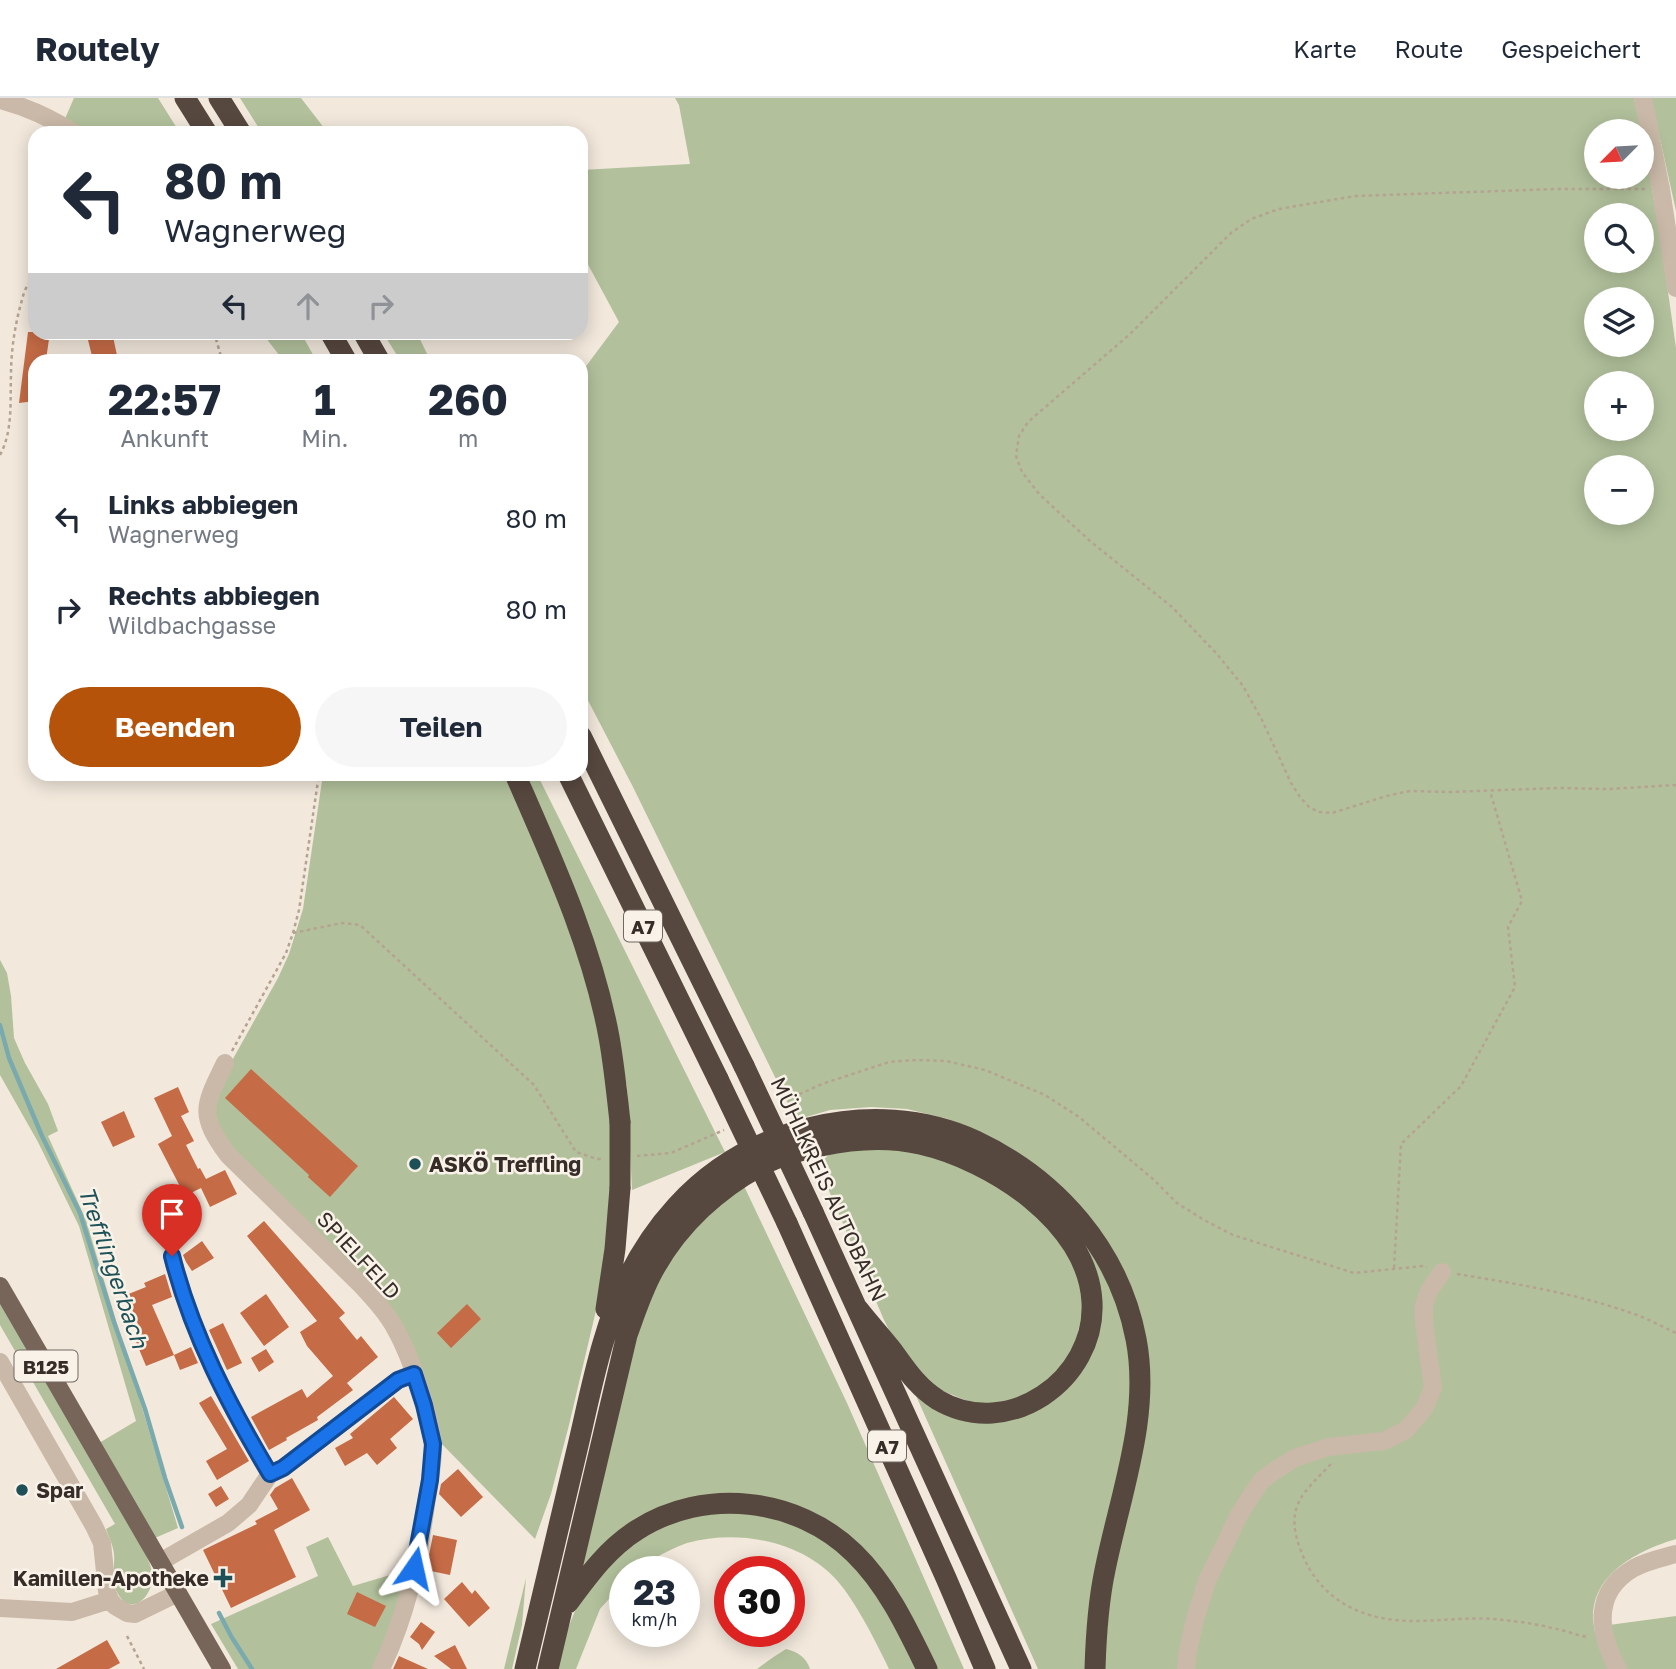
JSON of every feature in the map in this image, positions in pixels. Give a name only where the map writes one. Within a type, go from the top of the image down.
[{"type":"highway","points":[[185,98],[203,126]]},
{"type":"highway","points":[[219,98],[237,126]]},
{"type":"highway","name":"MÜHLKREIS AUTOBAHN","points":[[588,750],[813,1212],[1021,1669]]},
{"type":"highway","points":[[518,781],[561,881],[589,959],[609,1036],[620,1122],[620,1188],[603,1342],[525,1669]]},
{"type":"highway","name":"A7","points":[[571,781],[787,1223],[985,1669]]},
{"type":"highway","points":[[603,1342],[630,1271],[660,1224],[698,1185],[737,1157],[761,1144],[792,1132],[826,1124],[857,1119],[886,1119],[913,1122],[973,1139],[1030,1172],[1054,1192],[1079,1219],[1114,1270],[1135,1336],[1140,1368],[1139,1407],[1130,1462],[1104,1571],[1096,1620],[1095,1669]]},
{"type":"highway","points":[[548,1669],[627,1335],[640,1297],[666,1250],[696,1212],[736,1182],[765,1164],[794,1152],[827,1144],[888,1140],[919,1143],[949,1152],[982,1166],[1012,1184],[1046,1213],[1078,1252],[1088,1276],[1092,1302],[1091,1327],[1085,1346],[1076,1364],[1062,1382],[1031,1403],[992,1413],[956,1407],[939,1400],[922,1387],[907,1373],[858,1309]]},
{"type":"highway","points":[[563,1609],[593,1570],[616,1546],[637,1530],[660,1518],[686,1508],[714,1504],[741,1503],[769,1507],[809,1522],[854,1553],[899,1613],[927,1669]]},
{"type":"main road","name":"B125","points":[[0,1286],[222,1669]]},
{"type":"street","points":[[1643,98],[1661,189],[1676,288]]},
{"type":"street","points":[[0,100],[32,110],[63,126]]},
{"type":"street","name":"SPIELFELD","points":[[225,1063],[207,1107],[208,1122],[217,1140],[228,1155],[378,1304],[395,1327],[405,1349],[430,1428],[433,1460],[418,1550],[405,1611],[381,1669]]},
{"type":"street","points":[[172,1256],[187,1308],[209,1362],[243,1430],[270,1474]]},
{"type":"street","points":[[1186,1669],[1186,1656],[1207,1581],[1240,1513],[1261,1481],[1295,1458],[1328,1447],[1384,1441],[1406,1430],[1423,1409],[1433,1388],[1424,1305],[1429,1291],[1442,1272]]},
{"type":"street","points":[[0,1362],[102,1543],[110,1600],[127,1614],[135,1614],[178,1592]]},
{"type":"street","points":[[160,1562],[232,1520],[249,1505],[270,1474],[283,1468],[398,1380],[414,1374]]},
{"type":"street","points":[[1618,1669],[1604,1638],[1604,1602],[1621,1577],[1634,1568],[1676,1554]]},
{"type":"street","points":[[0,1608],[72,1612],[110,1600]]},
{"type":"path","points":[[1661,189],[1557,189],[1355,196],[1303,204],[1251,219],[1231,233],[1130,334],[1028,422],[1019,436],[1016,456],[1022,472],[1039,494],[1090,541],[1172,607],[1217,654],[1242,686],[1262,720],[1300,797],[1309,807],[1319,812],[1332,813],[1410,791],[1608,789],[1676,785]]},
{"type":"path","points":[[0,455],[6,444],[9,425],[17,314],[28,285]]},
{"type":"path","points":[[225,1063],[286,953],[293,933],[299,910],[318,781]]},
{"type":"path","points":[[1394,1269],[1401,1144],[1461,1086],[1515,987],[1508,927],[1522,901],[1490,791]]},
{"type":"path","points":[[293,933],[342,923],[360,925],[534,1085],[576,1152],[597,1159],[608,1158]]},
{"type":"path","points":[[771,1107],[822,1084],[889,1062],[946,1061],[985,1070],[1045,1095],[1079,1117],[1154,1180],[1177,1203],[1233,1235],[1354,1273],[1423,1266],[1442,1272],[1562,1293],[1640,1316],[1676,1333]]},
{"type":"path","points":[[631,1156],[671,1153],[733,1125]]},
{"type":"path","points":[[1346,1446],[1298,1501],[1293,1524],[1304,1561],[1333,1598],[1360,1612],[1391,1620],[1492,1619],[1604,1638]]},
{"type":"path","points":[[127,1636],[144,1669]]},
{"type":"green space","points":[[74,98],[158,98],[176,126],[72,126],[64,121]]},
{"type":"green space","points":[[240,98],[301,98],[323,126],[258,126]]},
{"type":"green space","points":[[675,98],[1634,98],[1638,119],[1584,119],[1584,189],[1652,189],[1676,348],[1676,1539],[1628,1560],[1615,1570],[1604,1583],[1593,1613],[1595,1632],[1609,1625],[1676,1616],[1676,1669],[1103,1669],[1106,1617],[1150,1391],[1148,1352],[1138,1310],[1089,1220],[1058,1183],[1025,1157],[986,1135],[948,1119],[907,1109],[871,1107],[830,1110],[796,1120],[588,700],[588,364],[619,322],[588,265],[588,170],[690,164],[679,105]]},
{"type":"green space","points":[[1651,98],[1676,98],[1676,211]]},
{"type":"green space","points":[[267,340],[305,340],[313,354],[278,354]]},
{"type":"green space","points":[[387,340],[420,340],[427,354],[396,354]]},
{"type":"green space","points":[[322,781],[508,781],[550,875],[580,958],[600,1032],[610,1107],[612,1195],[598,1302],[551,1494],[535,1539],[436,1438],[419,1365],[261,1177],[225,1139],[214,1115],[224,1075],[278,978],[289,954],[303,909]]},
{"type":"green space","points":[[530,781],[540,781],[725,1152],[632,1190],[627,1087],[606,986]]},
{"type":"green space","points":[[0,960],[7,973],[14,1038],[48,1104],[58,1131],[48,1136],[86,1220],[178,1528],[155,1538],[99,1443],[136,1421],[79,1226],[38,1142],[0,1075]]},
{"type":"green space","points":[[927,1131],[1003,1162],[1103,1263],[1130,1343],[1132,1402],[1087,1669],[1038,1669],[913,1389],[958,1414],[1061,1393],[1099,1289],[1005,1171]]},
{"type":"green space","points":[[901,1146],[989,1176],[1061,1236],[1086,1298],[1071,1361],[1028,1398],[977,1405],[926,1384],[894,1340],[818,1165],[835,1149]]},
{"type":"green space","points":[[744,1186],[847,1403],[964,1669],[935,1669],[844,1535],[700,1500],[617,1556],[609,1556],[609,1561],[574,1585],[645,1303],[688,1230]]},
{"type":"green space","points":[[0,1301],[147,1558],[152,1580],[147,1594],[138,1603],[127,1603],[115,1588],[113,1551],[106,1529],[115,1524],[0,1325]]},
{"type":"green space","points":[[728,1510],[786,1520],[828,1543],[853,1565],[875,1592],[918,1669],[889,1669],[863,1618],[844,1589],[830,1573],[794,1550],[773,1543],[730,1537],[687,1543],[659,1556],[617,1556],[629,1544],[675,1521]]},
{"type":"green space","points":[[328,1537],[353,1586],[407,1570],[402,1596],[373,1669],[238,1669],[211,1624],[318,1576],[306,1547]]},
{"type":"green space","points":[[609,1564],[609,1599],[600,1609],[576,1669],[555,1669],[564,1638],[589,1585]]},
{"type":"green space","points":[[526,1578],[522,1625],[512,1669],[504,1669]]},
{"type":"green space","points":[[786,1649],[801,1656],[810,1669],[757,1669],[772,1658]]},
{"type":"building","points":[[28,332],[28,340],[49,340],[47,354],[28,354],[28,402],[19,403]]},
{"type":"building","points":[[88,340],[114,340],[117,354],[92,354]]},
{"type":"building","points":[[251,1069],[358,1166],[330,1197],[225,1098]]},
{"type":"building","points":[[178,1087],[189,1112],[181,1116],[194,1141],[186,1145],[198,1169],[200,1168],[206,1179],[225,1170],[237,1194],[210,1207],[201,1188],[185,1196],[158,1144],[172,1136],[154,1098]]},
{"type":"building","points":[[124,1111],[135,1137],[113,1147],[101,1122]]},
{"type":"building","points":[[171,1191],[186,1223],[165,1233],[144,1204]]},
{"type":"building","points":[[264,1221],[345,1313],[339,1318],[357,1340],[361,1336],[378,1357],[347,1383],[353,1390],[317,1417],[318,1420],[269,1450],[251,1417],[302,1389],[307,1398],[333,1376],[307,1346],[300,1332],[317,1321],[247,1236]]},
{"type":"building","points":[[202,1241],[214,1258],[192,1271],[183,1255]]},
{"type":"building","points":[[165,1274],[172,1297],[152,1305],[174,1355],[146,1366],[134,1337],[142,1334],[126,1295],[146,1287],[144,1283]]},
{"type":"building","points":[[266,1294],[289,1327],[264,1346],[240,1313]]},
{"type":"building","points":[[467,1304],[481,1319],[451,1348],[437,1333]]},
{"type":"building","points":[[223,1323],[242,1363],[227,1370],[209,1330]]},
{"type":"building","points":[[191,1347],[198,1363],[180,1370],[174,1355]]},
{"type":"building","points":[[266,1349],[274,1362],[259,1372],[251,1358]]},
{"type":"building","points":[[211,1396],[249,1461],[217,1480],[206,1461],[227,1449],[199,1403]]},
{"type":"building","points":[[394,1397],[413,1419],[390,1439],[397,1448],[377,1465],[367,1453],[345,1466],[335,1448],[353,1438],[350,1434]]},
{"type":"building","points":[[458,1469],[483,1497],[461,1517],[439,1494],[441,1484]]},
{"type":"building","points":[[292,1478],[310,1510],[274,1530],[296,1577],[231,1608],[203,1550],[257,1524],[255,1521],[278,1509],[270,1495],[275,1488]]},
{"type":"building","points":[[221,1486],[229,1499],[216,1507],[208,1494]]},
{"type":"building","points":[[433,1535],[457,1540],[450,1575],[426,1570]]},
{"type":"building","points":[[462,1582],[472,1594],[475,1590],[490,1608],[469,1627],[444,1599]]},
{"type":"building","points":[[357,1592],[386,1606],[375,1627],[347,1614]]},
{"type":"building","points":[[421,1622],[435,1632],[422,1650],[410,1637]]},
{"type":"building","points":[[107,1640],[120,1663],[109,1669],[56,1669]]},
{"type":"building","points":[[455,1645],[467,1669],[451,1669],[434,1656]]},
{"type":"building","points":[[399,1656],[428,1669],[393,1669]]},
{"type":"waterway","name":"Trefflingerbach","points":[[0,1025],[9,1058],[42,1136],[80,1213],[182,1527]]},
{"type":"waterway","name":"Trefflingerbach","points":[[219,1613],[252,1669]]},
{"type":"place","name":"ASKÖ Treffling","points":[[415,1164]]},
{"type":"place","name":"Spar","points":[[22,1490]]},
{"type":"place","name":"Kamillen-Apotheke","points":[[223,1578]]},
{"type":"route","points":[[172,1256],[187,1308],[209,1362],[243,1430],[270,1474],[283,1468],[398,1380],[414,1374],[430,1428],[433,1460],[414,1568]]}]
